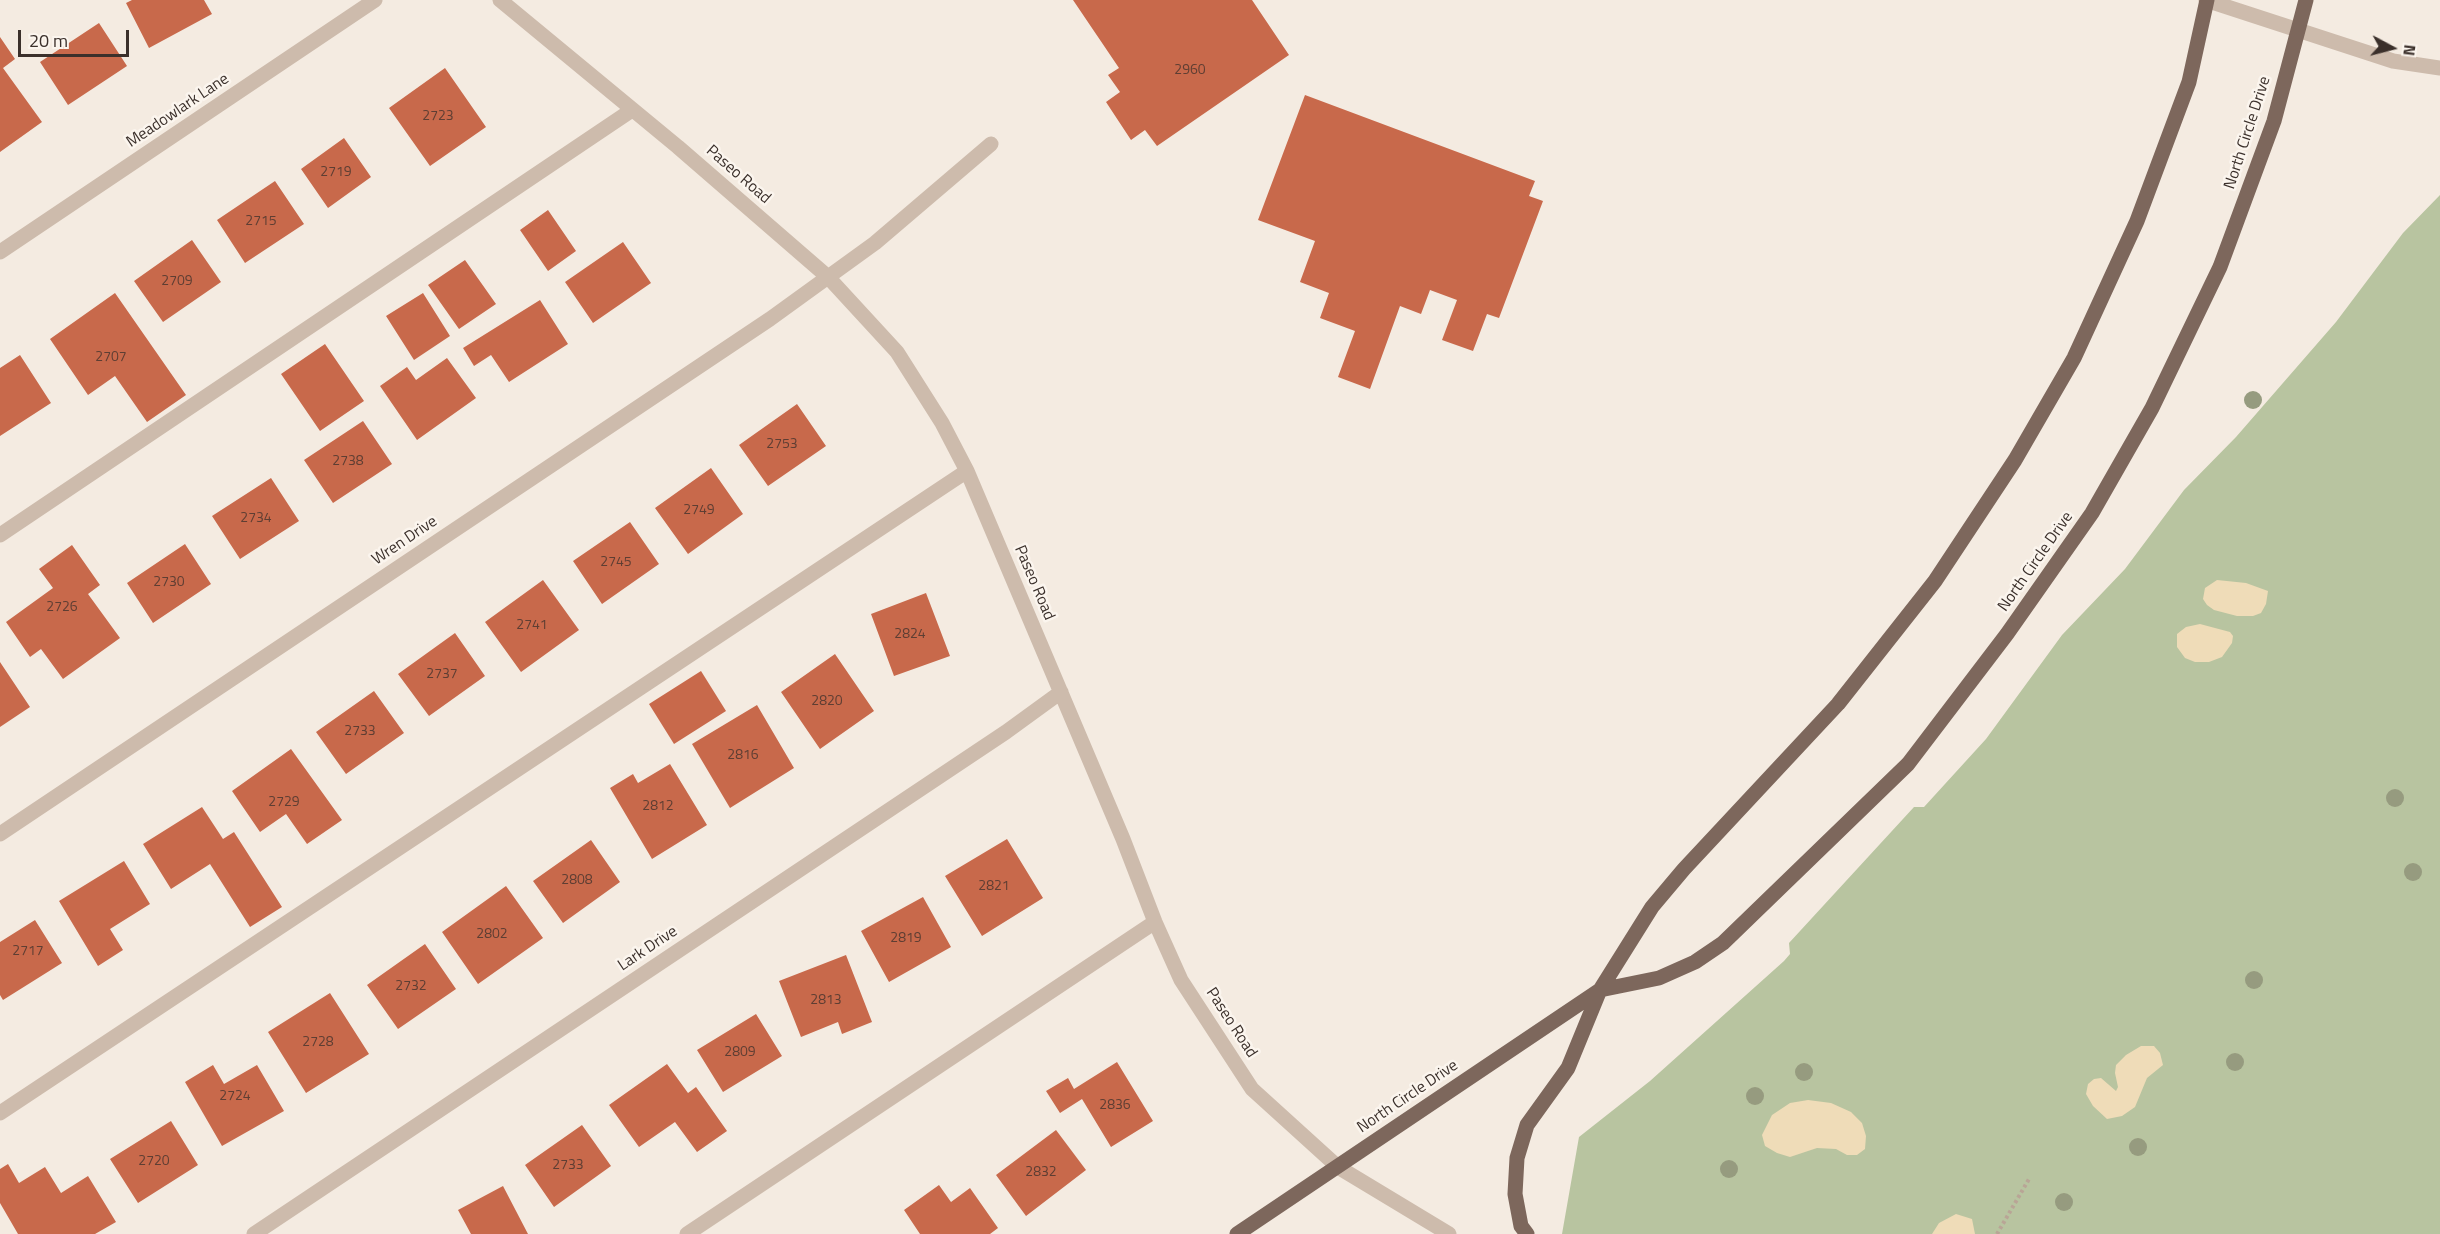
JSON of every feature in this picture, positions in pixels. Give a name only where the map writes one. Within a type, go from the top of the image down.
[{"type":"main road","name":"North Circle Drive","points":[[1600,990],[1652,907],[1684,869],[1838,704],[1935,581],[2016,460],[2074,358],[2137,221],[2189,82],[2207,0]]},
{"type":"main road","name":"North Circle Drive","points":[[1237,1234],[1600,990],[1659,978],[1695,962],[1723,943],[1908,764],[2007,634],[2092,513],[2152,408],[2220,267],[2274,121],[2306,0]]},
{"type":"main road","points":[[1527,1234],[1521,1226],[1515,1194],[1517,1158],[1527,1125],[1568,1068],[1600,990]]},
{"type":"street","name":"Meadowlark Lane","points":[[0,252],[375,0]]},
{"type":"street","name":"Paseo Road","points":[[500,0],[828,277],[897,352],[942,423],[968,471],[1181,980],[1252,1089],[1338,1167],[1449,1234]]},
{"type":"street","points":[[2207,0],[2393,61],[2440,68]]},
{"type":"street","points":[[0,535],[632,110]]},
{"type":"street","name":"Wren Drive","points":[[0,834],[760,326],[884,236],[991,144]]},
{"type":"street","points":[[0,1113],[968,471]]},
{"type":"street","name":"Lark Drive","points":[[255,1234],[1006,732],[1061,692]]},
{"type":"street","points":[[687,1234],[1155,922]]},
{"type":"path","points":[[1997,1234],[2029,1179]]},
{"type":"green space","points":[[2440,195],[2440,1234],[1562,1234],[1579,1137],[1650,1081],[1784,961],[1790,954],[1789,943],[1914,807],[1924,807],[1986,739],[2062,635],[2125,569],[2184,490],[2236,437],[2336,322],[2403,233]]},
{"type":"sand","points":[[2217,580],[2246,583],[2268,591],[2266,604],[2261,613],[2253,616],[2237,616],[2214,610],[2207,605],[2203,599],[2205,588]]},
{"type":"sand","points":[[2200,624],[2230,632],[2233,636],[2232,643],[2222,657],[2209,662],[2195,662],[2185,658],[2177,647],[2177,634],[2186,627]]},
{"type":"sand","points":[[2141,1046],[2154,1046],[2160,1053],[2163,1065],[2147,1078],[2135,1107],[2122,1116],[2107,1119],[2093,1106],[2086,1094],[2088,1084],[2094,1079],[2101,1078],[2116,1091],[2118,1087],[2116,1065],[2126,1055]]},
{"type":"sand","points":[[1808,1100],[1831,1103],[1851,1112],[1862,1123],[1866,1136],[1865,1149],[1857,1155],[1847,1155],[1836,1149],[1817,1148],[1790,1157],[1765,1146],[1762,1135],[1772,1115],[1790,1103]]},
{"type":"sand","points":[[1956,1214],[1972,1219],[1975,1234],[1932,1234],[1939,1223]]},
{"type":"building","points":[[132,0],[204,0],[212,14],[149,48],[126,3]]},
{"type":"building","points":[[1073,0],[1252,0],[1289,55],[1157,146],[1145,130],[1131,140],[1106,102],[1120,92],[1108,75],[1119,68]]},
{"type":"building","points":[[99,23],[127,66],[68,105],[40,62]]},
{"type":"building","points":[[0,37],[15,59],[3,68],[42,122],[0,152]]},
{"type":"building","points":[[445,68],[486,127],[430,166],[389,108]]},
{"type":"building","points":[[1305,95],[1535,181],[1529,196],[1543,201],[1499,318],[1487,314],[1473,351],[1442,340],[1457,300],[1430,290],[1421,314],[1400,306],[1370,389],[1338,377],[1355,331],[1320,318],[1329,293],[1300,282],[1315,241],[1258,220]]},
{"type":"building","points":[[344,138],[371,177],[328,208],[301,169]]},
{"type":"building","points":[[275,181],[304,224],[245,263],[217,220]]},
{"type":"building","points":[[548,210],[576,251],[548,271],[520,230]]},
{"type":"building","points":[[192,240],[221,282],[163,322],[134,281]]},
{"type":"building","points":[[623,242],[651,283],[593,323],[565,282]]},
{"type":"building","points":[[465,260],[496,304],[459,329],[428,285]]},
{"type":"building","points":[[115,293],[186,395],[147,422],[115,376],[88,395],[50,339]]},
{"type":"building","points":[[423,293],[450,336],[414,360],[386,316]]},
{"type":"building","points":[[540,300],[568,344],[509,382],[491,355],[474,366],[463,348]]},
{"type":"building","points":[[325,344],[364,401],[320,431],[281,374]]},
{"type":"building","points":[[20,355],[51,403],[0,436],[0,368]]},
{"type":"building","points":[[447,358],[476,398],[417,440],[380,386],[407,367],[416,380]]},
{"type":"building","points":[[797,404],[826,446],[768,486],[739,445]]},
{"type":"building","points":[[363,421],[392,464],[333,503],[304,460]]},
{"type":"building","points":[[711,468],[743,514],[688,554],[655,508]]},
{"type":"building","points":[[271,478],[299,521],[240,559],[212,516]]},
{"type":"building","points":[[630,522],[659,564],[602,604],[573,561]]},
{"type":"building","points":[[185,544],[211,584],[153,623],[127,583]]},
{"type":"building","points":[[72,545],[100,585],[88,594],[120,638],[63,679],[41,649],[30,657],[6,622],[53,588],[39,569]]},
{"type":"building","points":[[543,580],[579,630],[521,672],[485,622]]},
{"type":"building","points":[[926,593],[950,656],[894,676],[871,614]]},
{"type":"building","points":[[455,633],[485,676],[429,716],[398,674]]},
{"type":"building","points":[[835,654],[874,711],[820,749],[781,692]]},
{"type":"building","points":[[0,662],[30,707],[0,727]]},
{"type":"building","points":[[701,671],[726,711],[674,744],[649,704]]},
{"type":"building","points":[[374,691],[404,733],[346,774],[316,732]]},
{"type":"building","points":[[757,705],[794,768],[730,808],[692,744]]},
{"type":"building","points":[[291,749],[342,820],[307,844],[286,814],[260,832],[232,791]]},
{"type":"building","points":[[670,764],[707,825],[652,859],[610,788],[633,774],[638,783]]},
{"type":"building","points":[[202,807],[223,839],[234,832],[282,907],[250,927],[210,864],[171,889],[143,844]]},
{"type":"building","points":[[1007,839],[1043,898],[982,936],[945,876]]},
{"type":"building","points":[[591,840],[620,882],[563,923],[533,881]]},
{"type":"building","points":[[124,861],[150,904],[110,929],[123,950],[98,966],[59,901]]},
{"type":"building","points":[[506,886],[543,938],[478,984],[442,932]]},
{"type":"building","points":[[923,897],[951,947],[889,982],[861,931]]},
{"type":"building","points":[[35,920],[62,963],[3,1000],[0,995],[0,942]]},
{"type":"building","points":[[425,944],[456,989],[398,1029],[367,985]]},
{"type":"building","points":[[846,955],[872,1022],[842,1034],[838,1022],[801,1037],[779,981]]},
{"type":"building","points":[[330,993],[369,1054],[306,1093],[268,1032]]},
{"type":"building","points":[[756,1014],[782,1056],[723,1092],[697,1050]]},
{"type":"building","points":[[1117,1062],[1153,1121],[1111,1147],[1082,1099],[1060,1113],[1046,1091],[1068,1078],[1074,1089]]},
{"type":"building","points":[[667,1064],[688,1093],[696,1087],[727,1131],[697,1152],[675,1122],[639,1147],[609,1105]]},
{"type":"building","points":[[213,1065],[224,1084],[257,1065],[284,1111],[222,1146],[185,1082]]},
{"type":"building","points":[[171,1121],[198,1165],[138,1203],[110,1159]]},
{"type":"building","points":[[582,1125],[611,1166],[554,1207],[525,1165]]},
{"type":"building","points":[[1056,1130],[1086,1170],[1026,1216],[996,1175]]},
{"type":"building","points":[[8,1164],[19,1183],[45,1167],[61,1193],[88,1176],[116,1222],[95,1234],[18,1234],[0,1203],[0,1169]]},
{"type":"building","points":[[939,1185],[951,1202],[970,1188],[998,1228],[990,1234],[920,1234],[904,1210]]},
{"type":"building","points":[[503,1186],[528,1234],[471,1234],[458,1210]]}]
